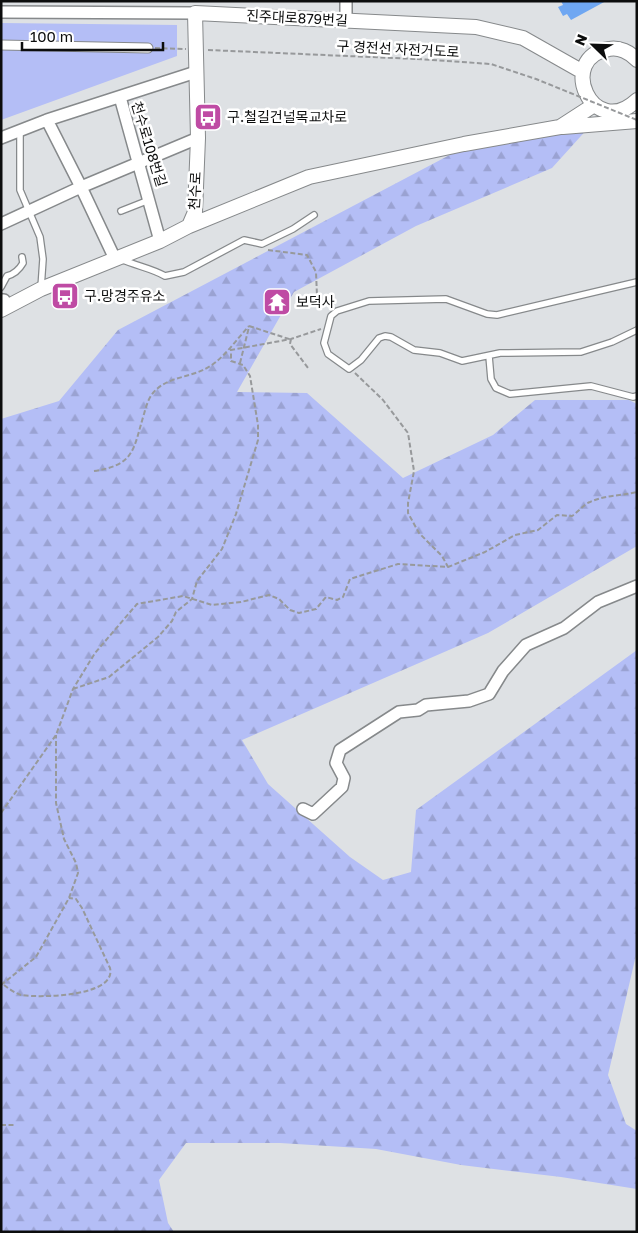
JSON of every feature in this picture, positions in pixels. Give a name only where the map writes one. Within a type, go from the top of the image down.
[{"type":"street","points":[[346,1],[346,20]]},
{"type":"street","name":"진주대로879번길","points":[[1,12],[195,14],[452,25],[503,32],[536,44],[583,72]]},
{"type":"street","name":"천수로","points":[[3,305],[160,241],[189,226],[196,212],[198,138],[195,14]]},
{"type":"street","points":[[1,45],[148,48]]},
{"type":"street","points":[[636,55],[618,49],[609,49],[593,56],[583,72],[583,89],[594,105],[613,112],[622,110],[637,100]]},
{"type":"street","points":[[1,138],[47,120],[196,72]]},
{"type":"street","name":"천수로108번길","points":[[120,96],[160,241]]},
{"type":"street","points":[[560,127],[594,105]]},
{"type":"street","points":[[47,120],[117,259]]},
{"type":"street","points":[[189,226],[309,177],[464,144],[560,127],[637,120]]},
{"type":"street","points":[[1,224],[55,198],[198,138]]},
{"type":"street","points":[[303,809],[313,814],[342,787],[344,778],[336,763],[340,750],[399,712],[418,710],[426,705],[469,701],[489,694],[503,671],[526,644],[564,628],[598,602],[637,586]]},
{"type":"lane","points":[[20,130],[20,190],[30,209],[40,237],[43,259],[41,290]]},
{"type":"lane","name":"천수로108번길","points":[[121,211],[150,200]]},
{"type":"lane","points":[[117,259],[138,267],[154,270],[165,276],[184,272],[244,240],[262,244],[293,229],[314,215]]},
{"type":"lane","name":"천수로","points":[[3,305],[1,287],[7,276],[13,274],[23,263],[22,257]]},
{"type":"lane","points":[[637,282],[497,315],[487,314],[446,299],[369,301],[337,311],[331,316],[324,343],[328,354],[349,369],[361,360],[379,338],[385,336],[414,350],[440,352],[462,361],[500,354],[581,352],[612,342],[637,330]]},
{"type":"lane","points":[[489,356],[491,379],[496,388],[510,394],[591,386],[633,397],[637,396]]},
{"type":"path","name":"구 경전선 자전거도로","points":[[148,48],[417,59],[491,64],[536,79],[637,120]]},
{"type":"path","points":[[262,244],[264,248],[274,252],[307,255],[316,272],[317,296],[335,304]]},
{"type":"path","points":[[249,326],[291,339]]},
{"type":"path","points":[[240,363],[249,326]]},
{"type":"path","points":[[94,471],[116,468],[128,458],[134,446],[148,400],[155,391],[172,380],[206,369],[249,326]]},
{"type":"path","points":[[73,689],[109,676],[158,637],[172,621],[176,612],[192,600],[197,581],[217,557],[230,530],[258,440],[258,425],[250,376],[246,368],[240,363],[230,361],[231,350],[291,339],[327,328]]},
{"type":"path","points":[[291,339],[290,344],[308,368]]},
{"type":"path","points":[[349,369],[382,400],[408,433],[414,471],[408,513],[420,533],[442,556],[448,567]]},
{"type":"path","points":[[1,813],[56,735],[73,689],[95,652],[136,604],[183,596],[212,605],[241,602],[269,595],[279,598],[290,610],[299,613],[316,609],[326,597],[337,600],[343,597],[350,579],[370,571],[398,564],[448,567],[485,552],[515,535],[538,530],[557,515],[572,516],[590,502],[611,495],[621,496],[637,492]]},
{"type":"path","points":[[56,735],[56,803],[64,839],[78,869],[69,898],[36,957],[2,985],[21,995],[70,994],[95,989],[108,979],[111,975],[110,968],[82,908],[76,899],[69,898]]},
{"type":"path","points":[[1,1125],[15,1125]]},
{"type":"green space","points":[[1,23],[177,25],[177,56],[1,120]]},
{"type":"green space","points":[[590,126],[552,168],[416,226],[294,292],[237,392],[307,393],[403,478],[493,435],[535,400],[629,400],[637,404],[637,546],[488,633],[242,740],[268,784],[350,857],[383,880],[411,872],[416,810],[637,650],[637,951],[608,1075],[626,1124],[637,1131],[637,1189],[561,1177],[461,1165],[376,1149],[280,1143],[186,1143],[159,1180],[168,1223],[174,1232],[1,1232],[1,419],[59,401],[118,330],[461,149]]},
{"type":"building","points":[[561,1],[606,1],[571,20],[567,14],[563,16],[558,7],[563,5]]},
{"type":"place","name":"구.철길건널목교차로","points":[[208,117]]},
{"type":"place","name":"구.망경주유소","points":[[65,296]]},
{"type":"place","name":"보덕사","points":[[277,302]]}]
